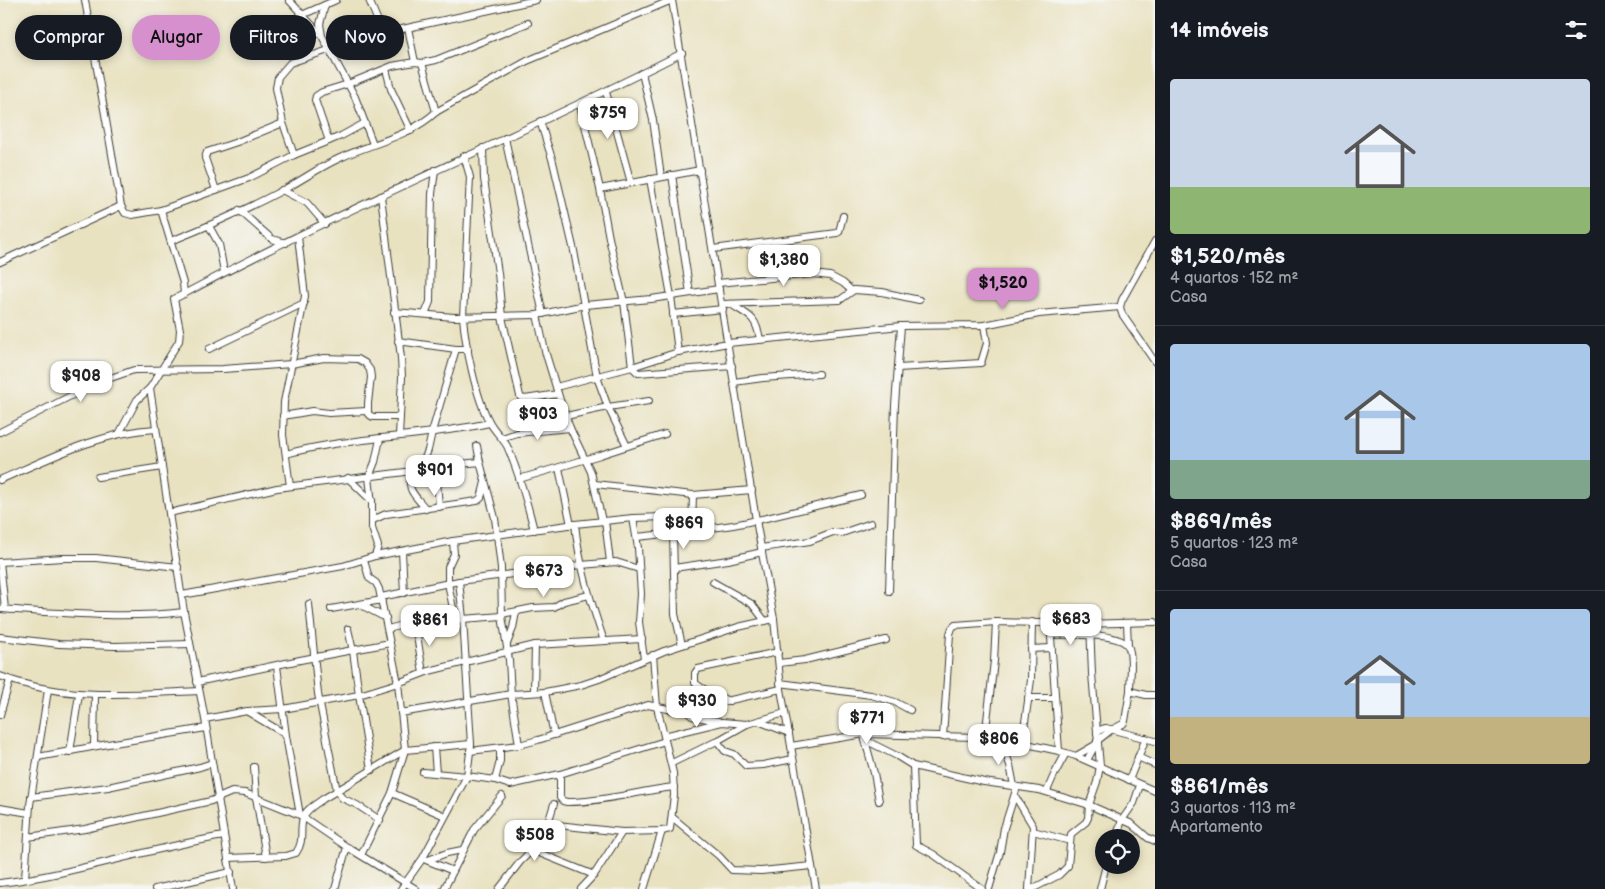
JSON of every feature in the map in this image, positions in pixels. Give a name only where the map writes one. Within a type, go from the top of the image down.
[{"type":"street","points":[[85,0],[121,206],[125,213],[132,214],[161,210],[249,178],[294,155],[330,141],[365,123]]},
{"type":"street","points":[[289,0],[302,15],[330,2]]},
{"type":"street","points":[[369,0],[375,15]]},
{"type":"street","points":[[404,29],[536,0]]},
{"type":"street","points":[[172,241],[209,226],[339,159],[373,144],[411,131],[436,112],[527,61],[672,0],[756,520],[774,619],[785,714],[816,889]]},
{"type":"street","points":[[322,36],[320,24],[330,2]]},
{"type":"street","points":[[330,141],[315,100],[316,96],[322,92],[348,84],[392,66],[436,60],[528,24]]},
{"type":"street","points":[[408,28],[436,112]]},
{"type":"street","points":[[316,30],[326,43]]},
{"type":"street","points":[[294,155],[283,123],[276,88],[277,80],[281,72],[294,60],[326,51]]},
{"type":"street","points":[[119,434],[132,408],[150,388],[180,342],[180,330],[174,299],[224,272],[380,196],[606,92],[682,53]]},
{"type":"street","points":[[335,60],[348,84],[373,144]]},
{"type":"street","points":[[386,69],[391,89],[411,131]]},
{"type":"street","points":[[642,73],[653,120],[661,177]]},
{"type":"street","points":[[606,92],[631,183]]},
{"type":"street","points":[[580,104],[600,189],[608,238],[624,302],[632,367],[638,373],[732,366]]},
{"type":"street","points":[[540,121],[553,162],[574,251],[597,377],[626,446]]},
{"type":"street","points":[[216,190],[205,158],[207,152],[283,123]]},
{"type":"street","points":[[505,138],[540,314],[545,351],[570,428],[586,460],[595,484],[604,521],[610,562]]},
{"type":"street","points":[[483,148],[484,184],[498,273],[502,317],[512,368],[521,398],[525,399],[678,352],[728,343],[902,326],[984,325],[1039,314],[1120,307]]},
{"type":"street","points":[[464,156],[470,177],[463,317],[464,332],[480,398],[489,423],[502,438],[519,479],[534,530]]},
{"type":"street","points":[[425,314],[430,302],[432,194],[435,170]]},
{"type":"street","points":[[600,189],[700,170]]},
{"type":"street","points":[[672,175],[690,293]]},
{"type":"street","points":[[650,179],[671,296],[678,352]]},
{"type":"street","points":[[282,190],[308,203],[325,224]]},
{"type":"street","points":[[380,196],[402,374],[399,436]]},
{"type":"street","points":[[0,262],[121,206]]},
{"type":"street","points":[[161,210],[181,273],[184,294]]},
{"type":"street","points":[[239,210],[272,239],[286,243]]},
{"type":"street","points":[[713,249],[837,233],[839,232],[843,216]]},
{"type":"street","points":[[209,226],[219,244],[224,272]]},
{"type":"street","points":[[290,486],[283,435],[283,416],[305,292],[298,237]]},
{"type":"street","points":[[1155,241],[1122,300],[1120,307],[1122,314],[1155,362]]},
{"type":"street","points":[[394,312],[463,317],[502,317],[540,314],[585,306],[671,296],[719,286],[814,274],[830,276],[843,283],[852,291]]},
{"type":"street","points":[[673,314],[731,304],[840,300],[852,291],[882,292],[919,300]]},
{"type":"street","points":[[209,349],[304,303]]},
{"type":"street","points":[[731,304],[752,317],[757,324],[760,339]]},
{"type":"street","points":[[898,368],[981,363],[987,343],[984,325]]},
{"type":"street","points":[[888,591],[898,368],[902,326]]},
{"type":"street","points":[[398,341],[468,349]]},
{"type":"street","points":[[421,468],[428,450],[456,348]]},
{"type":"street","points":[[0,432],[96,383],[134,370],[207,370],[291,364],[324,358],[362,360],[371,373],[367,411],[369,415],[373,417],[400,417]]},
{"type":"street","points":[[734,382],[818,374]]},
{"type":"street","points":[[150,388],[184,612],[205,719],[233,889]]},
{"type":"street","points":[[566,416],[649,401]]},
{"type":"street","points":[[283,416],[312,411],[329,413],[367,411]]},
{"type":"street","points":[[286,454],[315,447],[489,423]]},
{"type":"street","points":[[502,438],[517,433],[570,428]]},
{"type":"street","points":[[0,480],[54,456],[119,434],[156,429]]},
{"type":"street","points":[[519,479],[586,460],[665,434]]},
{"type":"street","points":[[375,556],[378,546],[372,531],[372,502],[368,476],[375,462],[380,439]]},
{"type":"street","points":[[477,446],[493,507],[501,577],[502,615],[519,745]]},
{"type":"street","points":[[169,513],[290,486],[480,462]]},
{"type":"street","points":[[98,477],[162,467]]},
{"type":"street","points":[[436,468],[439,507]]},
{"type":"street","points":[[559,468],[581,565],[604,641]]},
{"type":"street","points":[[413,471],[409,486],[426,509]]},
{"type":"street","points":[[348,478],[386,514]]},
{"type":"street","points":[[373,520],[386,514],[479,500],[486,481]]},
{"type":"street","points":[[595,484],[693,495],[752,490]]},
{"type":"street","points":[[692,530],[694,516],[693,495]]},
{"type":"street","points":[[637,538],[756,520],[861,495]]},
{"type":"street","points":[[182,595],[343,566],[375,556],[453,541],[573,524],[665,517],[667,518],[671,534],[675,614],[682,645]]},
{"type":"street","points":[[633,518],[637,538],[641,594],[639,622],[644,659]]},
{"type":"street","points":[[674,568],[728,560],[762,550],[810,541],[833,532],[842,532],[871,523]]},
{"type":"street","points":[[453,541],[454,554],[448,564],[448,583],[454,619]]},
{"type":"street","points":[[402,551],[404,593]]},
{"type":"street","points":[[178,567],[96,558],[0,562],[2,609],[60,614],[128,615],[184,612]]},
{"type":"street","points":[[361,855],[392,793],[405,750],[398,683],[386,618],[377,584],[369,578],[364,560]]},
{"type":"street","points":[[331,609],[361,605],[459,581],[581,565],[620,562],[639,569]]},
{"type":"street","points":[[403,886],[425,859],[445,816],[467,776],[471,747],[459,581]]},
{"type":"street","points":[[713,582],[752,604],[766,621]]},
{"type":"street","points":[[388,629],[415,623],[502,615],[534,608],[554,608],[564,601],[589,595]]},
{"type":"street","points":[[309,604],[319,702],[337,791],[342,798],[357,804],[380,820]]},
{"type":"street","points":[[361,605],[386,618]]},
{"type":"street","points":[[507,648],[516,612]]},
{"type":"street","points":[[401,713],[511,694],[534,691],[545,692],[581,685],[682,645],[738,627],[774,619]]},
{"type":"street","points":[[989,739],[986,729],[994,669],[996,622]]},
{"type":"street","points":[[943,737],[952,628],[960,624],[996,622],[1155,622]]},
{"type":"street","points":[[1022,743],[1031,680],[1032,622]]},
{"type":"street","points":[[1050,622],[1059,750]]},
{"type":"street","points":[[1076,756],[1097,743],[1111,730],[1120,726],[1125,721],[1130,691],[1127,622]]},
{"type":"street","points":[[415,623],[423,673]]},
{"type":"street","points":[[1032,889],[1065,870],[1069,862],[1071,834],[1086,822],[1089,805],[1097,782],[1100,766],[1096,733],[1090,623]]},
{"type":"street","points":[[348,629],[371,770]]},
{"type":"street","points":[[1050,635],[1091,635],[1113,638],[1128,646]]},
{"type":"street","points":[[0,637],[59,644],[115,646],[190,644]]},
{"type":"street","points":[[205,719],[247,712],[283,709],[358,695],[507,648],[642,639]]},
{"type":"street","points":[[779,663],[805,660],[886,640]]},
{"type":"street","points":[[198,682],[390,643]]},
{"type":"street","points":[[534,691],[535,645]]},
{"type":"street","points":[[1031,649],[1051,648]]},
{"type":"street","points":[[729,701],[695,683],[695,674],[698,669],[778,652]]},
{"type":"street","points":[[653,655],[657,707],[672,763],[674,788],[670,829]]},
{"type":"street","points":[[228,858],[286,856],[296,853],[300,847],[302,838],[301,816],[286,736],[277,666]]},
{"type":"street","points":[[0,676],[48,690],[79,694],[199,691]]},
{"type":"street","points":[[0,715],[10,680]]},
{"type":"street","points":[[301,816],[314,805],[405,750],[434,747],[500,748],[519,745],[642,706],[651,705],[673,710],[685,710],[729,701],[781,686],[871,695],[895,702],[910,710]]},
{"type":"street","points":[[25,879],[29,813],[48,690]]},
{"type":"street","points":[[1130,691],[1155,695]]},
{"type":"street","points":[[545,692],[554,735]]},
{"type":"street","points":[[70,752],[79,694]]},
{"type":"street","points":[[94,746],[95,695]]},
{"type":"street","points":[[1028,698],[1055,698]]},
{"type":"street","points":[[661,722],[673,710]]},
{"type":"street","points":[[685,710],[690,715],[696,717],[747,724]]},
{"type":"street","points":[[247,712],[286,736]]},
{"type":"street","points":[[672,763],[747,724],[785,714]]},
{"type":"street","points":[[758,720],[789,733]]},
{"type":"street","points":[[423,772],[495,780],[510,785],[560,774],[722,722]]},
{"type":"street","points":[[38,757],[206,728]]},
{"type":"street","points":[[1096,733],[1103,728],[1155,741]]},
{"type":"street","points":[[976,737],[986,729]]},
{"type":"street","points":[[791,746],[844,736],[976,737],[1059,750],[1087,760],[1155,791]]},
{"type":"street","points":[[864,737],[913,766],[976,780],[1047,792],[1089,805],[1135,826],[1148,838],[1155,841]]},
{"type":"street","points":[[864,737],[874,773],[879,801]]},
{"type":"street","points":[[1129,780],[1146,738]]},
{"type":"street","points":[[717,741],[725,751],[734,754],[746,766],[763,765],[793,759]]},
{"type":"street","points":[[1001,741],[1006,754],[1015,796],[1033,824],[1034,831],[1028,889]]},
{"type":"street","points":[[1087,760],[1097,743]]},
{"type":"street","points":[[434,747],[436,773]]},
{"type":"street","points":[[495,780],[500,761],[500,748]]},
{"type":"street","points":[[1047,792],[1066,753]]},
{"type":"street","points":[[1138,757],[1155,765]]},
{"type":"street","points":[[31,797],[124,784],[212,763]]},
{"type":"street","points":[[913,766],[916,845],[933,854],[982,889]]},
{"type":"street","points":[[254,767],[256,797],[266,857]]},
{"type":"street","points":[[560,774],[560,798],[567,802],[595,800],[650,790],[674,788]]},
{"type":"street","points":[[1119,829],[1122,820],[1134,803],[1140,785]]},
{"type":"street","points":[[28,837],[85,830],[211,801],[232,792],[246,793],[301,816],[361,855],[403,886],[416,889]]},
{"type":"street","points":[[392,793],[445,816]]},
{"type":"street","points":[[444,889],[462,850],[474,830],[502,796]]},
{"type":"street","points":[[989,889],[1000,852],[1004,828],[1015,796]]},
{"type":"street","points":[[499,889],[520,862],[541,842],[554,804]]},
{"type":"street","points":[[0,808],[29,813]]},
{"type":"street","points":[[672,817],[719,856],[732,870],[761,871],[812,866]]},
{"type":"street","points":[[548,824],[622,832],[662,831],[683,827]]},
{"type":"street","points":[[644,889],[648,870],[662,831]]},
{"type":"street","points":[[1034,831],[1070,841]]},
{"type":"street","points":[[581,889],[594,875],[622,832]]},
{"type":"street","points":[[0,883],[92,867],[182,844],[224,836]]},
{"type":"street","points":[[335,889],[347,847]]},
{"type":"street","points":[[425,859],[462,850]]},
{"type":"street","points":[[532,850],[594,875]]},
{"type":"street","points":[[425,859],[453,871]]},
{"type":"street","points":[[155,889],[179,886],[231,872]]},
{"type":"street","points":[[1100,889],[1104,874]]}]
